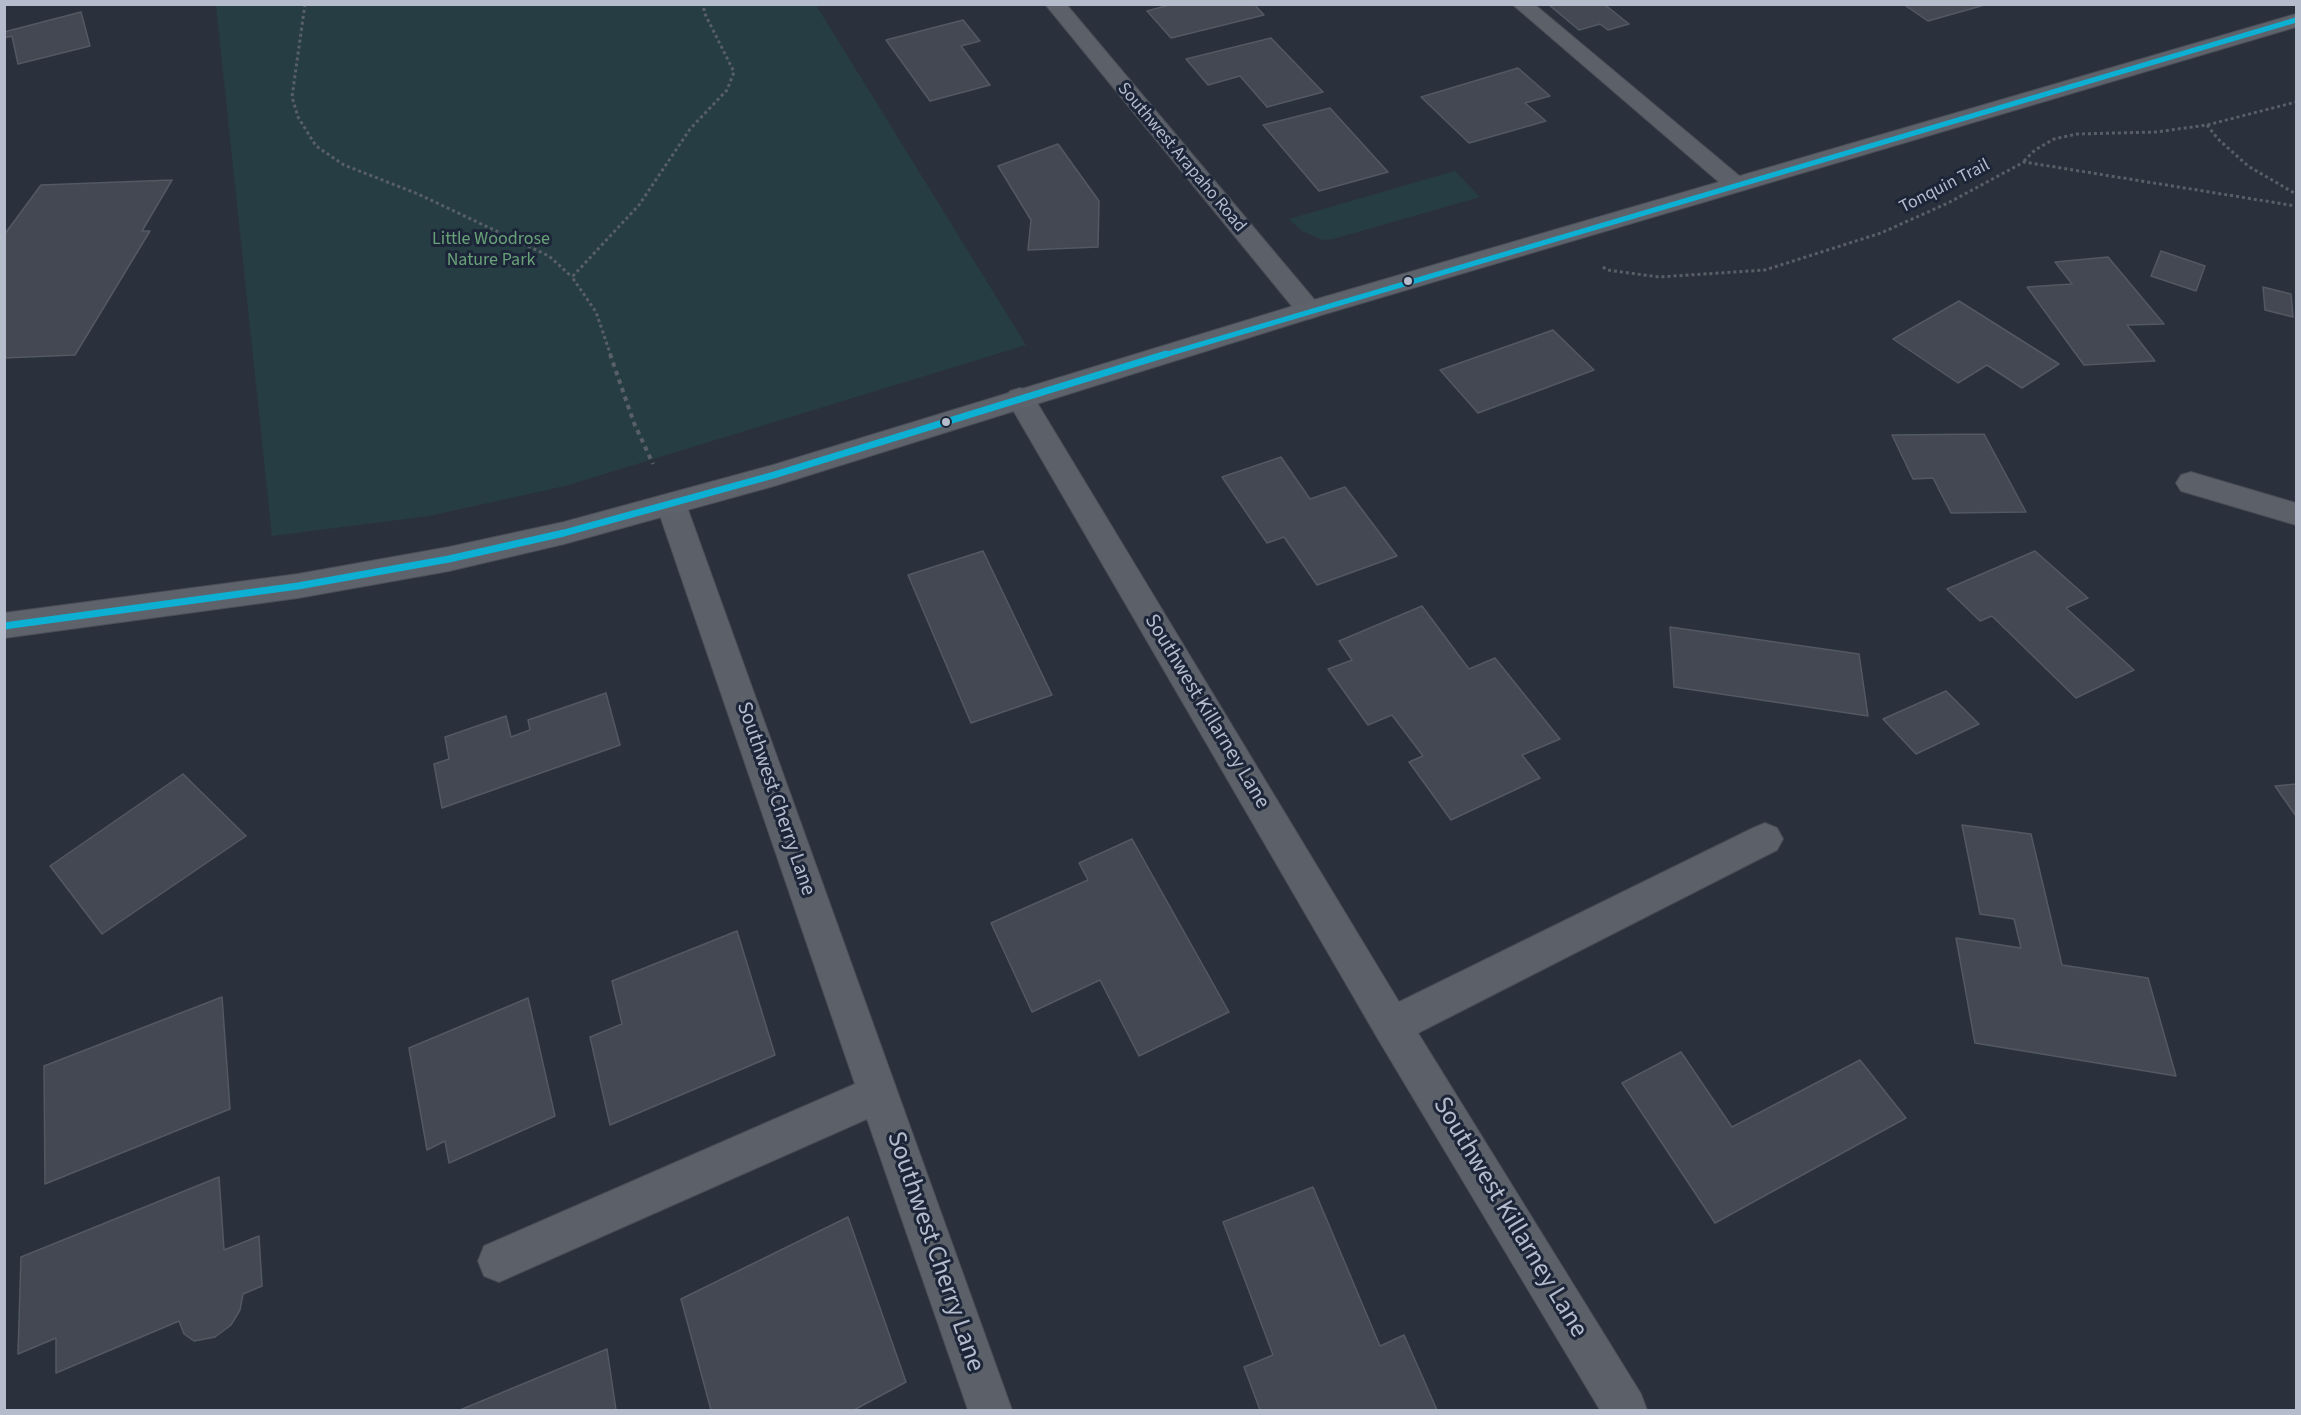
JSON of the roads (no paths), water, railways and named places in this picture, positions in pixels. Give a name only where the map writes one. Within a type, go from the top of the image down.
[{"type":"main road","points":[[4,626],[298,586],[449,558],[564,532],[671,504],[774,475],[1309,310],[2296,20]]},
{"type":"street","name":"Southwest Arapaho Road","points":[[1055,4],[1309,310]]},
{"type":"street","points":[[1522,5],[1735,184]]},
{"type":"street","name":"Southwest Killarney Lane","points":[[1020,398],[1392,1026],[1625,1410]]},
{"type":"street","points":[[2192,483],[2296,514]]},
{"type":"street","name":"Southwest Cherry Lane","points":[[671,504],[990,1410]]},
{"type":"street","points":[[1392,1026],[1766,839]]},
{"type":"street","points":[[499,1261],[878,1094]]},
{"type":"park label","name":"Little Woodrose Nature Park","points":[[491,250]]}]
